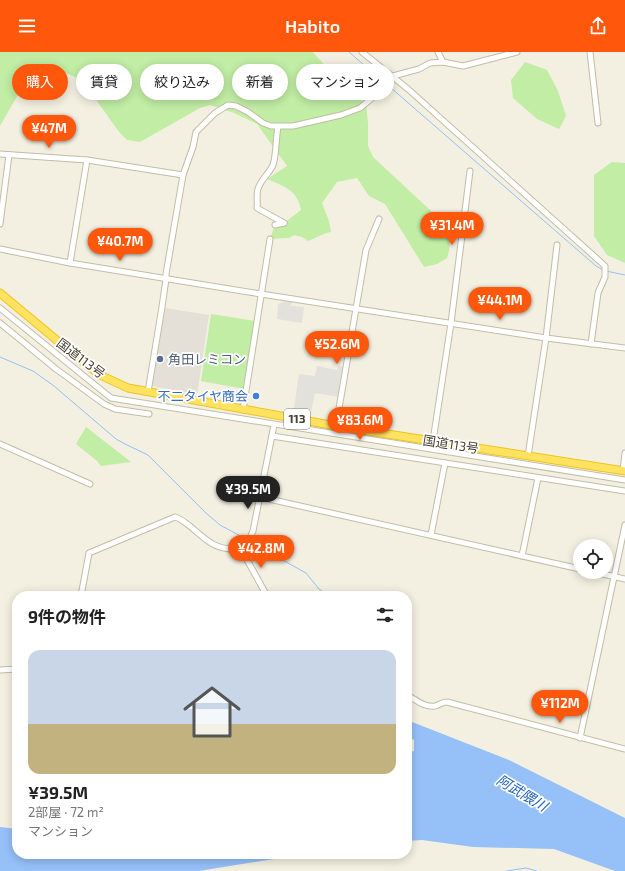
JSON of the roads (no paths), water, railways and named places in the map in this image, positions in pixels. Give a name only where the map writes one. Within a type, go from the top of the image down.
[{"type":"highway","name":"国道113号","points":[[0,293],[100,375],[128,388],[336,426],[624,471]]},
{"type":"street","points":[[362,52],[376,64]]},
{"type":"street","points":[[438,52],[443,62]]},
{"type":"street","points":[[394,76],[419,69],[430,63],[443,62],[463,66],[517,52]]},
{"type":"street","points":[[590,52],[598,123]]},
{"type":"street","points":[[394,77],[605,266],[605,277],[598,294],[591,344]]},
{"type":"street","points":[[148,392],[183,175],[193,147],[196,132],[215,113],[228,105],[236,106],[248,112],[263,124],[278,127],[293,126],[355,111],[364,106],[369,100]]},
{"type":"street","points":[[275,226],[284,223],[257,208],[257,193],[262,180],[273,165],[275,159],[278,127]]},
{"type":"street","points":[[0,154],[9,156],[87,160],[183,175]]},
{"type":"street","points":[[0,224],[9,156]]},
{"type":"street","points":[[70,263],[87,160]]},
{"type":"street","points":[[432,441],[451,323],[470,171]]},
{"type":"street","points":[[336,426],[366,250],[379,219]]},
{"type":"street","points":[[243,410],[270,239]]},
{"type":"street","points":[[528,456],[546,338],[557,245]]},
{"type":"street","points":[[0,249],[70,263],[166,279],[546,338],[625,348]]},
{"type":"street","points":[[0,308],[111,398],[625,480]]},
{"type":"street","points":[[0,323],[56,369],[104,404],[115,409],[149,414]]},
{"type":"street","points":[[82,591],[89,553],[175,517],[183,520],[207,541],[224,550],[241,549],[250,538],[253,531],[274,425]]},
{"type":"street","points":[[272,436],[625,491]]},
{"type":"street","points":[[0,445],[90,484]]},
{"type":"street","points":[[624,471],[625,453]]},
{"type":"street","points":[[431,535],[445,463]]},
{"type":"street","points":[[522,556],[538,478]]},
{"type":"street","points":[[260,497],[573,567]]},
{"type":"street","points":[[580,738],[625,525]]},
{"type":"street","points":[[241,549],[263,591]]},
{"type":"street","points":[[614,577],[625,579]]},
{"type":"street","points":[[0,670],[12,670]]},
{"type":"street","points":[[412,698],[427,706],[447,702],[625,749]]},
{"type":"water","name":"阿武隈川","points":[[412,722],[509,760],[625,818],[625,871],[615,871],[554,849],[473,847],[422,840],[412,841],[412,752],[414,751],[414,740],[412,739]]},
{"type":"water","points":[[0,827],[12,828],[12,859],[274,859],[199,871],[0,871]]},
{"type":"waterway","points":[[349,52],[363,64]]},
{"type":"waterway","points":[[394,91],[596,266],[603,270]]},
{"type":"waterway","points":[[606,271],[625,275]]},
{"type":"waterway","points":[[0,357],[33,371],[54,386],[116,439],[148,455],[206,513],[220,525],[246,539]]},
{"type":"waterway","points":[[250,542],[306,573],[322,591]]},
{"type":"waterway","points":[[506,871],[526,868],[537,871]]},
{"type":"place","name":"角田レミコン","points":[[160,359]]},
{"type":"place","name":"不二タイヤ商会","points":[[256,396]]}]
